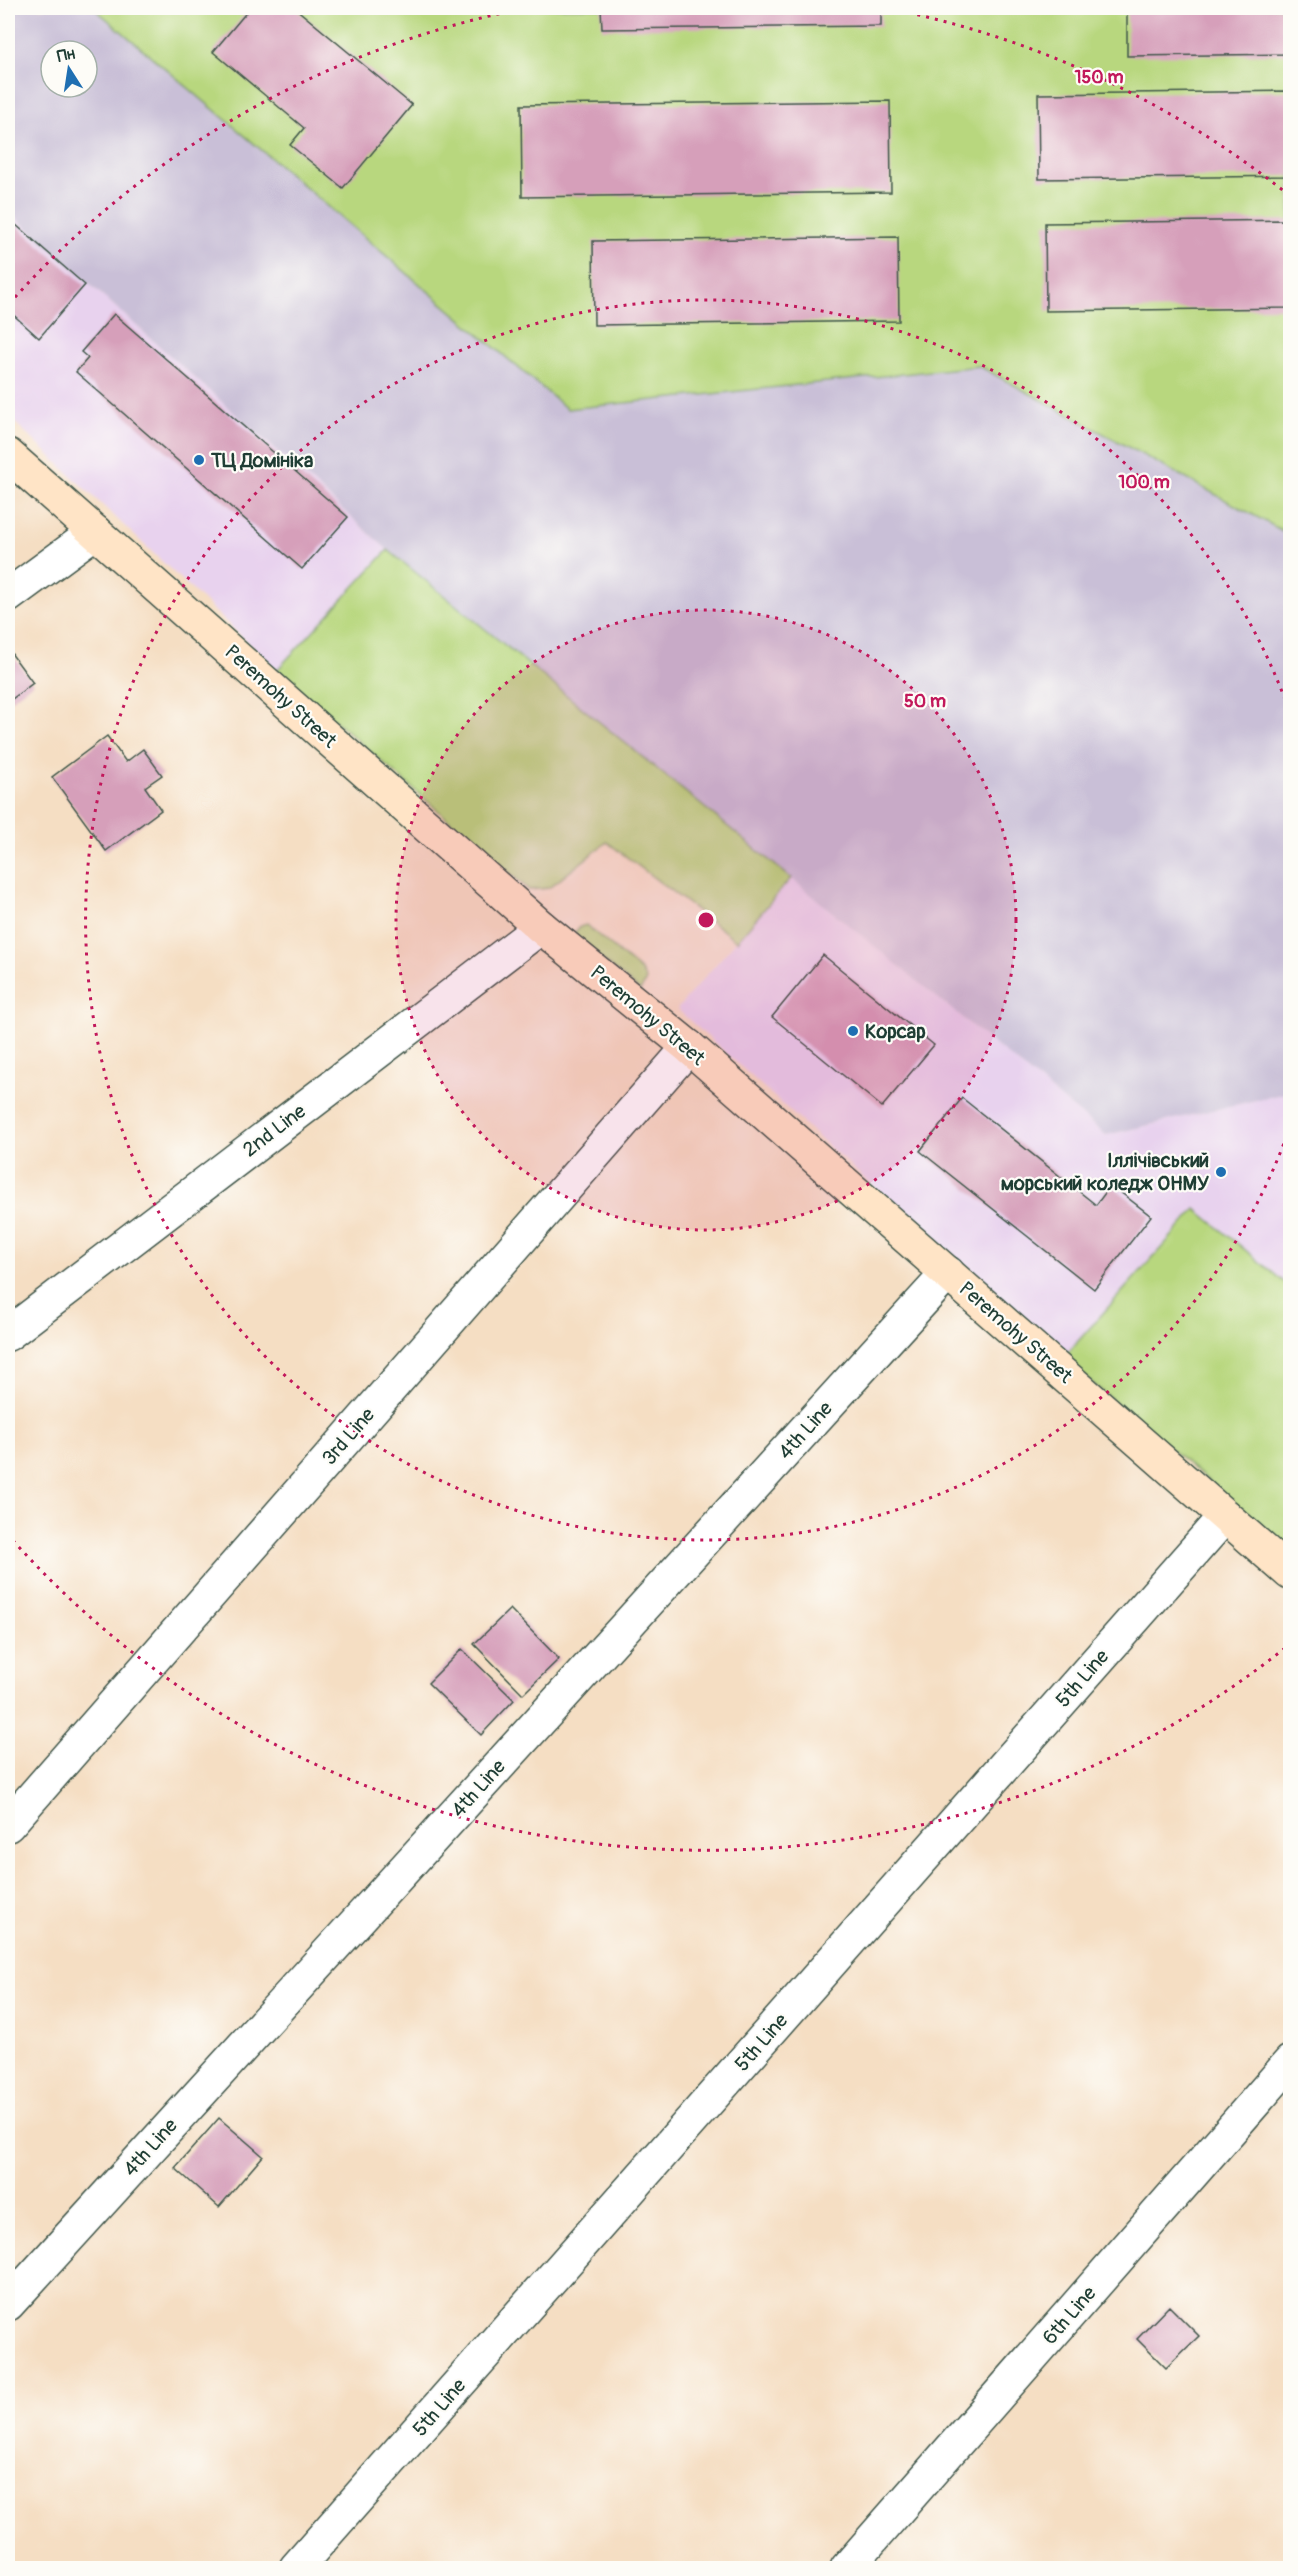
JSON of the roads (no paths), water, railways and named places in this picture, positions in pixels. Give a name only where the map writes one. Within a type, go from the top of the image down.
[{"type":"main road","name":"Peremohy Street","points":[[8,455],[541,927],[689,1047],[1290,1573]]},
{"type":"street","points":[[8,596],[95,532]]},
{"type":"street","name":"2nd Line","points":[[8,1334],[541,927]]},
{"type":"street","name":"3rd Line","points":[[8,1825],[689,1047]]},
{"type":"street","name":"4th Line","points":[[8,2304],[948,1273]]},
{"type":"street","name":"5th Line","points":[[296,2568],[1225,1516]]},
{"type":"street","name":"6th Line","points":[[847,2568],[1290,2062]]},
{"type":"place","name":"ТЦ Домініка","points":[[199,460]]},
{"type":"place","name":"Корсар","points":[[853,1031]]},
{"type":"place","name":"Іллічівський морський коледж ОНМУ","points":[[1221,1172]]}]
